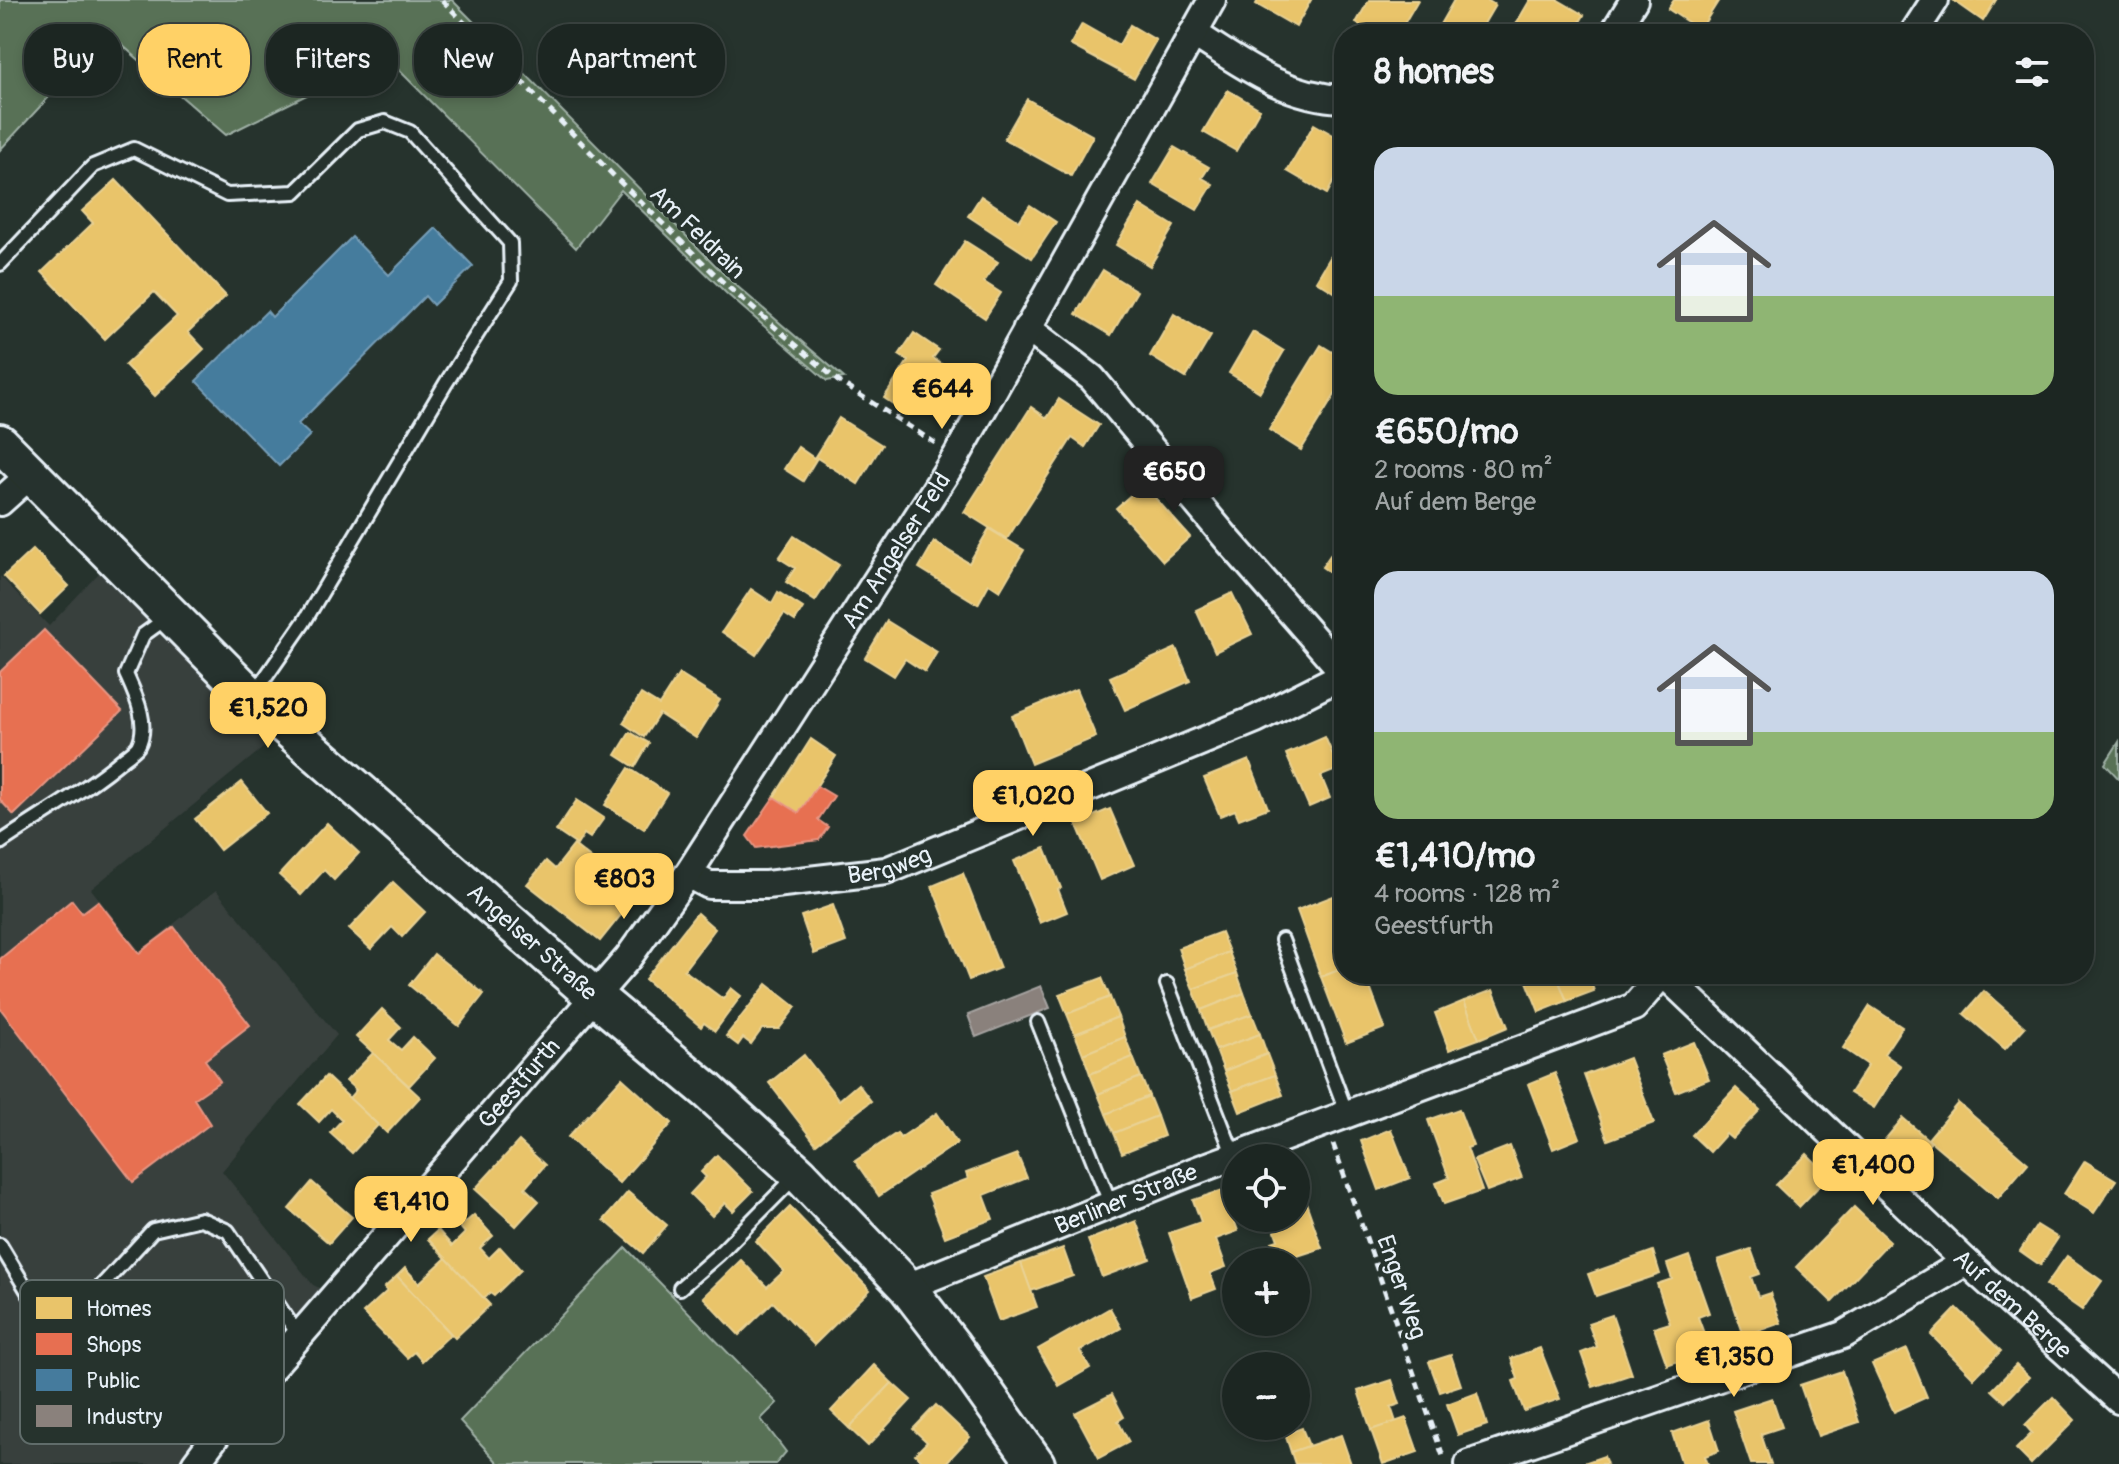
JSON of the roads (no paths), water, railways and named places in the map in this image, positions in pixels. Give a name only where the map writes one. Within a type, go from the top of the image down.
[{"type":"main road","name":"Angelser Straße","points":[[0,443],[252,697],[594,996],[708,1091],[799,1174],[907,1287],[1036,1464]]},
{"type":"street","name":"Am Angelser Feld","points":[[594,996],[628,958],[688,874],[956,457],[1212,0]]},
{"type":"street","points":[[1619,24],[1634,0]]},
{"type":"street","points":[[1919,24],[1935,0]]},
{"type":"street","points":[[1193,33],[1269,82],[1322,98],[1334,99]]},
{"type":"street","points":[[1027,328],[1092,378],[1334,662]]},
{"type":"street","points":[[0,502],[30,475]]},
{"type":"street","name":"Bergweg","points":[[688,874],[709,885],[766,885],[886,871],[1256,719],[1334,680]]},
{"type":"street","name":"Berliner Straße","points":[[1266,1144],[1634,1007],[1654,984]]},
{"type":"street","name":"Auf dem Berge","points":[[1674,984],[1966,1262],[2119,1400]]},
{"type":"street","name":"Geestfurth","points":[[284,1353],[594,996]]},
{"type":"street","name":"Berliner Straße","points":[[907,1287],[1222,1161]]},
{"type":"street","points":[[1469,1464],[1843,1335],[1966,1262]]},
{"type":"street","name":"Geestfurth","points":[[195,1464],[210,1444]]},
{"type":"lane","points":[[0,264],[93,166],[134,149],[227,195],[295,192],[358,130],[385,122],[410,132],[510,243],[511,281],[446,383],[304,622],[252,697]]},
{"type":"lane","points":[[0,843],[111,769],[138,746],[142,728],[140,714],[126,674],[143,635],[170,615]]},
{"type":"lane","points":[[1282,940],[1336,1118]]},
{"type":"lane","points":[[1167,984],[1229,1144]]},
{"type":"lane","points":[[1038,1022],[1111,1205]]},
{"type":"lane","points":[[680,1288],[719,1254],[799,1174]]},
{"type":"lane","points":[[107,1280],[153,1230],[201,1219],[228,1231],[261,1280]]},
{"type":"lane","points":[[0,1245],[21,1280]]},
{"type":"lane","points":[[284,1314],[299,1336]]}]
